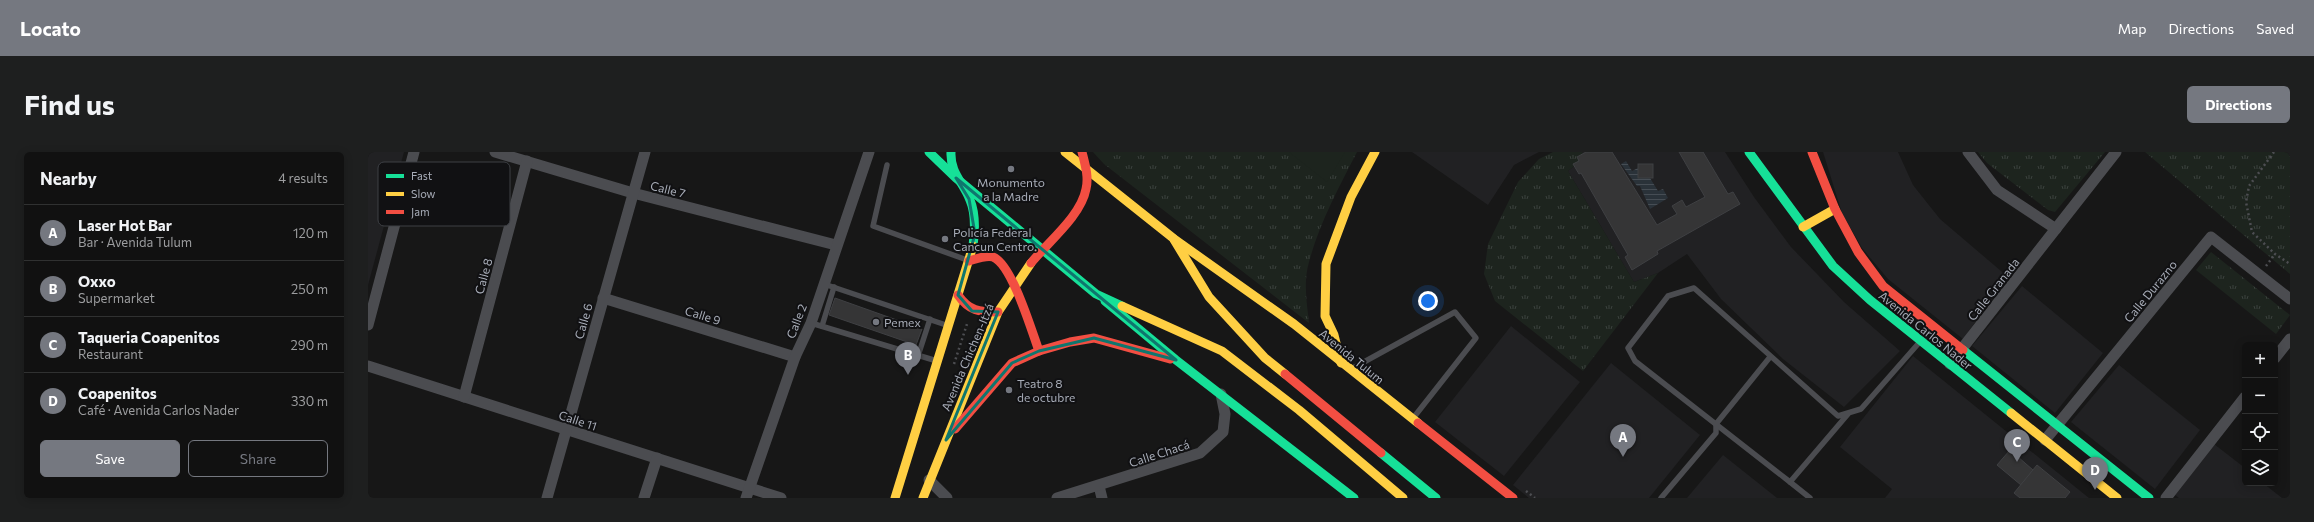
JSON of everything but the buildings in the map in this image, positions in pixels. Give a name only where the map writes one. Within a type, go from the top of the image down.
[{"type":"main road","points":[[929,152],[956,178],[1043,248],[1176,360],[1352,497]]},
{"type":"main road","name":"Avenida Chichen-Itzá","points":[[896,498],[949,326],[975,234],[970,199],[950,167],[951,152]]},
{"type":"main road","name":"Avenida Tulum","points":[[1065,152],[1173,238],[1294,324],[1513,498]]},
{"type":"main road","name":"Avenida Chichen-Itzá","points":[[923,498],[998,312],[1014,285],[1043,248],[1073,216],[1086,194],[1087,170],[1082,152]]},
{"type":"main road","points":[[1342,363],[1334,335],[1325,316],[1326,264],[1351,197],[1375,152]]},
{"type":"main road","name":"Avenida Carlos Nader","points":[[1749,152],[1832,266],[1870,300],[2118,498]]},
{"type":"main road","name":"Avenida Carlos Nader","points":[[1812,152],[1835,209],[1858,252],[1883,286],[2149,498]]},
{"type":"main road","points":[[1803,227],[1835,209]]},
{"type":"main road","name":"Avenida Tulum","points":[[1173,238],[1209,297],[1265,358],[1437,498]]},
{"type":"main road","points":[[968,261],[988,256],[995,257],[1009,272],[1039,351]]},
{"type":"main road","points":[[1096,294],[1222,351],[1299,410],[1403,498]]},
{"type":"main road","points":[[958,295],[966,307],[972,311],[998,312]]},
{"type":"main road","points":[[946,440],[1012,363],[1039,351],[1070,342],[1094,338],[1176,360]]},
{"type":"street","points":[[411,162],[414,152]]},
{"type":"street","name":"Calle 7","points":[[495,152],[633,193],[836,246]]},
{"type":"street","name":"Calle 6","points":[[547,498],[565,430],[645,152]]},
{"type":"street","name":"Calle 2","points":[[747,493],[796,357],[829,285],[836,246],[869,152]]},
{"type":"street","points":[[1968,152],[1997,190],[2056,229]]},
{"type":"street","name":"Calle Granada","points":[[1950,364],[2116,152]]},
{"type":"street","name":"Calle 8","points":[[510,222],[526,161]]},
{"type":"street","points":[[368,325],[394,226]]},
{"type":"street","name":"Calle 8","points":[[464,397],[509,226]]},
{"type":"street","name":"Calle Durazno","points":[[2045,440],[2211,237],[2290,299]]},
{"type":"street","name":"Calle 9","points":[[603,298],[796,357]]},
{"type":"street","points":[[2278,354],[2290,339]]},
{"type":"street","name":"Calle 11","points":[[368,366],[565,430],[657,458],[747,493],[781,498]]},
{"type":"street","name":"Calle Chacá","points":[[1058,498],[1200,453],[1224,432],[1225,414],[1221,394]]},
{"type":"street","points":[[2166,498],[2242,401]]},
{"type":"street","points":[[644,498],[657,458]]},
{"type":"street","points":[[929,480],[947,498]]},
{"type":"street","points":[[1099,486],[1102,498]]},
{"type":"lane","points":[[887,165],[873,226],[968,261]]},
{"type":"lane","points":[[822,326],[829,285],[949,326]]},
{"type":"lane","points":[[1810,498],[1635,361],[1628,348],[1668,296],[1694,288],[1838,416],[1861,409],[1933,326]]},
{"type":"lane","points":[[1350,370],[1365,360],[1455,312],[1476,338],[1413,419]]},
{"type":"lane","points":[[918,356],[930,320]]},
{"type":"lane","points":[[811,322],[938,361]]},
{"type":"lane","points":[[1661,498],[1716,433],[1716,424],[1770,357]]},
{"type":"lane","points":[[1790,482],[1848,414]]},
{"type":"path","points":[[2274,152],[2249,186],[2246,202],[2252,232],[2275,254],[2290,264]]},
{"type":"highlighted area","points":[[956,178],[1176,360],[1094,338],[1039,351],[1012,363],[946,440],[998,312],[972,311],[958,295],[975,234],[969,199]]},
{"type":"shaded area","points":[[368,152],[404,152],[401,162],[378,162],[378,226],[384,226],[368,285]]},
{"type":"shaded area","points":[[1412,152],[1539,152],[1514,165],[1488,205]]},
{"type":"shaded area","points":[[1582,152],[1725,152],[1754,197],[1791,247],[1844,302],[1900,351],[1844,407],[1783,359],[1721,299],[1687,254],[1658,273],[1634,282],[1568,171],[1585,158]]},
{"type":"shaded area","points":[[1823,152],[1898,152],[1913,185],[1940,219],[2008,277],[1963,339],[1888,279],[1862,248],[1842,213]]},
{"type":"shaded area","points":[[1626,161],[1632,171],[1638,168],[1638,178],[1650,178],[1658,191],[1663,189],[1668,198],[1650,209],[1640,186],[1637,186],[1621,164]]},
{"type":"shaded area","points":[[2022,286],[2103,353],[2055,413],[1972,346]]},
{"type":"shaded area","points":[[1511,326],[1580,382],[1504,476],[1435,422]]},
{"type":"shaded area","points":[[1913,356],[2089,498],[1885,498],[1892,489],[1840,447]]},
{"type":"shaded area","points":[[1611,363],[1700,435],[1649,498],[1529,498],[1513,485]]},
{"type":"shaded area","points":[[2119,365],[2200,430],[2155,489],[2071,422]]},
{"type":"shaded area","points":[[2214,444],[2242,466],[2242,486],[2267,486],[2282,498],[2179,498],[2175,495]]},
{"type":"shaded area","points":[[1723,455],[1777,498],[1687,498]]},
{"type":"green space","points":[[1093,152],[1357,152],[1324,220],[1309,262],[1306,285],[1309,323],[1104,164]]},
{"type":"green space","points":[[1289,152],[1345,152],[1327,182]]},
{"type":"green space","points":[[1553,152],[1582,152],[1585,158],[1568,171],[1634,282],[1658,273],[1583,371],[1495,301],[1484,274],[1488,244],[1518,182],[1539,159]]},
{"type":"green space","points":[[1978,152],[2105,152],[2055,212],[2048,210],[1987,163]]},
{"type":"green space","points":[[2145,152],[2290,152],[2290,274]]},
{"type":"green space","points":[[2211,252],[2290,315],[2276,334],[2196,270]]},
{"type":"traffic: fast","points":[[929,152],[956,178],[1096,294],[1122,306]]},
{"type":"traffic: fast","points":[[951,152],[951,159],[955,172],[972,205],[975,229],[973,246]]},
{"type":"traffic: fast","points":[[1749,152],[1833,266],[1870,300],[2011,413]]},
{"type":"traffic: fast","points":[[1105,301],[1176,360],[1354,498]]},
{"type":"traffic: fast","points":[[1963,350],[2149,498]]},
{"type":"traffic: fast","points":[[1381,453],[1436,498]]},
{"type":"traffic: slow","points":[[1065,152],[1173,238],[1209,297],[1265,358],[1285,374]]},
{"type":"traffic: slow","points":[[1341,363],[1334,335],[1325,316],[1326,264],[1351,197],[1375,152]]},
{"type":"traffic: slow","points":[[1803,227],[1835,209]]},
{"type":"traffic: slow","points":[[1174,239],[1294,324],[1418,423]]},
{"type":"traffic: slow","points":[[895,498],[973,246]]},
{"type":"traffic: slow","points":[[923,498],[998,312],[1031,263]]},
{"type":"traffic: slow","points":[[1122,306],[1222,351],[1299,410],[1403,498]]},
{"type":"traffic: slow","points":[[2011,413],[2117,498]]},
{"type":"traffic: jam","points":[[1031,263],[1071,219],[1083,199],[1087,180],[1082,152]]},
{"type":"traffic: jam","points":[[1812,152],[1835,209],[1858,252],[1883,286],[1963,350]]},
{"type":"traffic: jam","points":[[969,261],[987,256],[993,257],[1000,262],[1014,285],[1039,351]]},
{"type":"traffic: jam","points":[[958,295],[966,304],[975,310],[998,312]]},
{"type":"traffic: jam","points":[[955,429],[1012,363],[1039,351],[1070,342],[1094,338],[1170,359]]},
{"type":"traffic: jam","points":[[1285,374],[1381,453]]},
{"type":"traffic: jam","points":[[1418,423],[1513,498]]},
{"type":"place","name":"Monumento a la Madre","points":[[1011,169]]},
{"type":"place","name":"Policía Federal Cancun Centro.","points":[[945,239]]},
{"type":"place","name":"Pemex","points":[[876,322]]},
{"type":"place","name":"Oxxo","points":[[908,375]]},
{"type":"place","name":"Teatro 8 de octubre","points":[[1009,390]]},
{"type":"place","name":"Laser Hot Bar","points":[[1623,457]]},
{"type":"place","name":"Taqueria Coapenitos","points":[[2017,462]]},
{"type":"place","name":"Coapenitos","points":[[2095,490]]}]
